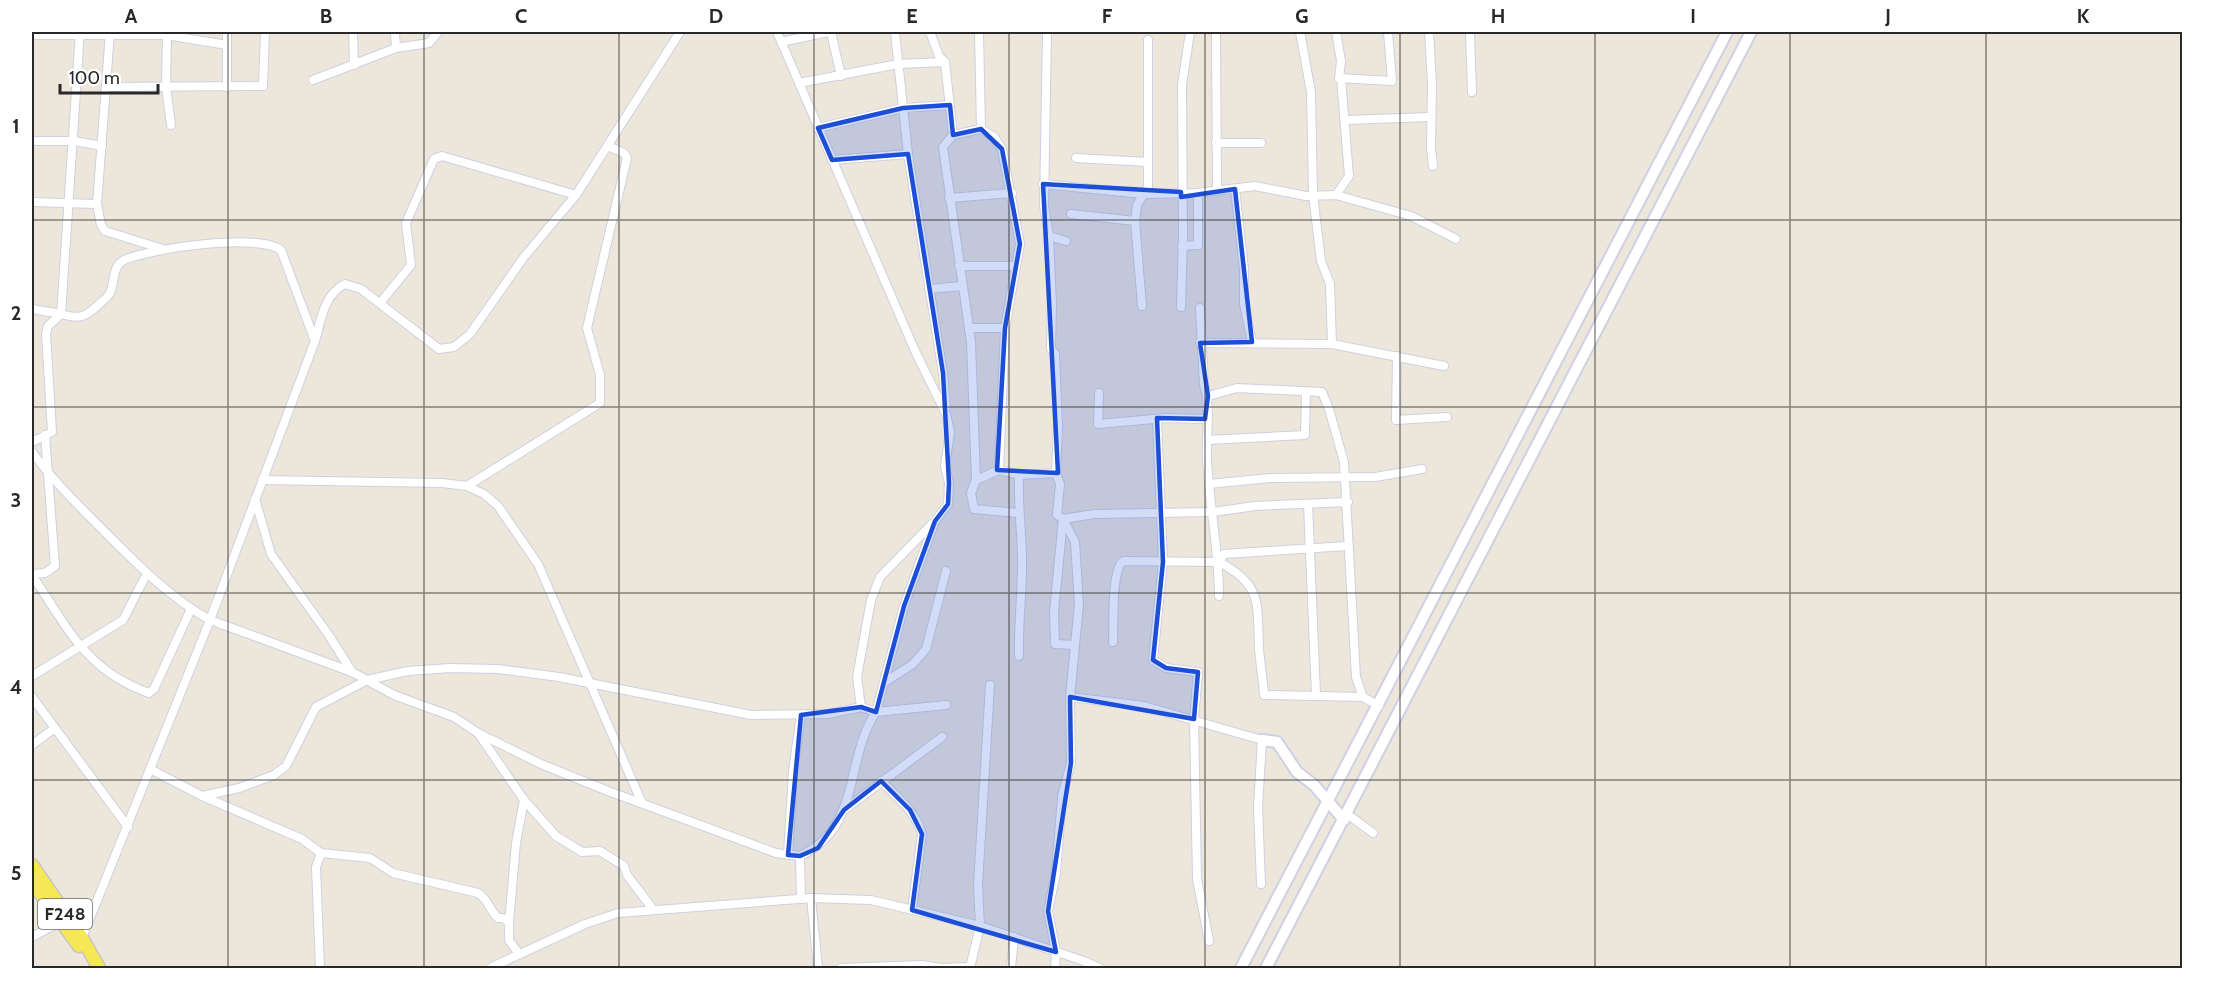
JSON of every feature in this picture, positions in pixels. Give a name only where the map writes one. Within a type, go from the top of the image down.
[{"type":"main road","name":"F248","points":[[32,865],[82,938],[98,967]]},
{"type":"main road","name":"F248","points":[[32,882],[60,922],[98,967]]},
{"type":"street","points":[[227,32],[227,87]]},
{"type":"street","points":[[106,87],[227,87],[264,90],[265,32]]},
{"type":"street","points":[[353,32],[354,64]]},
{"type":"street","points":[[395,32],[396,48]]},
{"type":"street","points":[[313,80],[396,48],[429,43],[438,32]]},
{"type":"street","points":[[82,938],[210,620],[315,341],[327,302],[335,289],[345,284],[361,289],[439,349],[454,347],[470,334],[524,257],[576,195],[680,32]]},
{"type":"street","points":[[777,32],[916,353],[946,414]]},
{"type":"street","points":[[781,42],[830,32],[841,76]]},
{"type":"street","points":[[861,707],[857,677],[871,600],[880,577],[935,521],[948,504],[949,483],[945,466],[950,432],[946,414],[943,373],[908,154],[895,32]]},
{"type":"street","points":[[930,32],[939,56],[945,62],[953,135]]},
{"type":"street","points":[[979,32],[981,129]]},
{"type":"street","points":[[1047,32],[1043,184],[1053,305],[1051,349],[1055,354],[1058,427],[1056,473],[1060,484],[1057,515],[1064,519],[1075,542],[1079,604],[1070,697],[1071,763],[1062,796],[1056,873],[1048,911],[1056,952],[1054,969]]},
{"type":"street","points":[[1181,307],[1182,86],[1190,32]]},
{"type":"street","points":[[1216,32],[1217,189]]},
{"type":"street","points":[[1300,32],[1311,92],[1313,195],[1321,261],[1330,284],[1332,344]]},
{"type":"street","points":[[1336,32],[1346,120],[1349,176],[1336,195]]},
{"type":"street","points":[[1341,78],[1392,81],[1388,32]]},
{"type":"street","points":[[1429,32],[1433,166]]},
{"type":"street","points":[[1470,32],[1472,92]]},
{"type":"street","points":[[1241,969],[1727,32]]},
{"type":"street","points":[[1266,969],[1751,32]]},
{"type":"street","points":[[32,35],[167,33],[227,45]]},
{"type":"street","points":[[167,33],[166,87],[171,125]]},
{"type":"street","points":[[61,314],[80,34]]},
{"type":"street","points":[[110,34],[97,204],[101,225],[105,231],[165,250]]},
{"type":"street","points":[[1142,306],[1135,222],[1137,204],[1148,188],[1148,40]]},
{"type":"street","points":[[799,83],[898,64],[945,62]]},
{"type":"street","points":[[818,128],[903,108],[950,105]]},
{"type":"street","points":[[1346,120],[1430,117]]},
{"type":"street","points":[[999,470],[1005,328],[1020,244],[1002,148],[994,137],[981,129],[953,135],[943,147],[969,328],[976,480],[971,493],[974,509],[1018,513]]},
{"type":"street","points":[[32,141],[74,141],[102,146]]},
{"type":"street","points":[[1216,143],[1261,142]]},
{"type":"street","points":[[467,486],[600,403],[602,393],[600,375],[586,328],[627,158],[624,153],[608,146]]},
{"type":"street","points":[[832,160],[908,154]]},
{"type":"street","points":[[380,303],[411,265],[406,223],[434,159],[442,156],[576,195]]},
{"type":"street","points":[[1076,158],[1147,162]]},
{"type":"street","points":[[1043,184],[1143,194],[1198,193],[1217,189],[1269,187],[1313,195],[1330,197],[1336,195],[1411,216],[1456,239]]},
{"type":"street","points":[[1235,189],[1244,269],[1244,304],[1252,342]]},
{"type":"street","points":[[949,198],[1012,193]]},
{"type":"street","points":[[1182,246],[1198,245],[1198,193]]},
{"type":"street","points":[[32,202],[97,204]]},
{"type":"street","points":[[1071,214],[1135,222]]},
{"type":"street","points":[[1049,236],[1066,241]]},
{"type":"street","points":[[32,309],[76,318],[86,317],[109,294],[116,269],[122,261],[187,245],[273,245],[281,250],[315,341]]},
{"type":"street","points":[[959,266],[1016,266]]},
{"type":"street","points":[[929,289],[962,286]]},
{"type":"street","points":[[1200,308],[1200,343],[1204,385],[1208,396],[1205,419],[1209,484],[1219,562],[1219,596]]},
{"type":"street","points":[[32,442],[52,432],[46,334],[55,317],[61,314]]},
{"type":"street","points":[[969,328],[1005,328]]},
{"type":"street","points":[[1200,343],[1332,344],[1444,366]]},
{"type":"street","points":[[1397,356],[1396,420],[1447,417]]},
{"type":"street","points":[[1208,396],[1237,388],[1322,392],[1344,462],[1356,677],[1363,698]]},
{"type":"street","points":[[1207,440],[1305,435],[1306,392]]},
{"type":"street","points":[[1099,393],[1098,424],[1205,419]]},
{"type":"street","points":[[1157,420],[1163,514],[1163,562],[1154,660],[1166,668],[1198,672],[1194,719],[1197,879],[1209,941]]},
{"type":"street","points":[[45,435],[55,566],[45,573],[32,574],[81,646],[112,677],[149,693],[154,689],[190,609]]},
{"type":"street","points":[[32,452],[49,475],[124,552],[190,609],[210,620],[352,672],[394,695],[454,717],[478,733],[541,764],[776,853],[800,856],[819,848],[831,836],[844,810],[868,724],[876,712],[904,606],[935,521]]},
{"type":"street","points":[[1209,484],[1270,478],[1344,479],[1422,469]]},
{"type":"street","points":[[976,480],[999,470],[1019,475],[1056,473]]},
{"type":"street","points":[[1019,475],[1018,513],[1022,554],[1017,616],[1019,656]]},
{"type":"street","points":[[262,480],[467,486],[484,494],[498,506],[538,564],[557,603],[588,682],[642,803]]},
{"type":"street","points":[[255,499],[275,561],[330,636],[352,672]]},
{"type":"street","points":[[1064,519],[1094,514],[1213,512],[1255,506],[1347,502]]},
{"type":"street","points":[[1308,504],[1316,695]]},
{"type":"street","points":[[1064,519],[1054,612],[1054,644],[1075,645]]},
{"type":"street","points":[[1219,562],[1224,554],[1255,550],[1347,546]]},
{"type":"street","points":[[1113,642],[1116,577],[1119,564],[1131,560],[1219,562],[1237,571],[1254,590],[1260,615],[1259,645],[1264,695],[1363,698],[1379,706]]},
{"type":"street","points":[[884,682],[913,664],[926,649],[946,571]]},
{"type":"street","points":[[32,676],[123,620],[144,579]]},
{"type":"street","points":[[202,796],[239,788],[274,775],[286,766],[316,707],[367,680],[408,671],[450,668],[498,669],[588,682],[751,715],[801,715],[861,707],[876,712],[946,705]]},
{"type":"street","points":[[1396,674],[1414,684]]},
{"type":"street","points":[[841,969],[922,965],[941,969],[970,968],[980,926],[978,885],[990,685]]},
{"type":"street","points":[[32,697],[128,827]]},
{"type":"street","points":[[1070,697],[1144,706],[1262,740],[1277,742],[1297,772],[1314,785],[1345,817],[1373,833]]},
{"type":"street","points":[[788,855],[793,771],[801,715]]},
{"type":"street","points":[[32,745],[55,728]]},
{"type":"street","points":[[478,733],[524,800],[556,836],[582,852],[600,851],[624,866],[627,875],[652,908]]},
{"type":"street","points":[[844,810],[942,737]]},
{"type":"street","points":[[1261,884],[1258,807],[1262,740]]},
{"type":"street","points":[[150,769],[202,796],[302,839],[321,853],[370,858],[393,873],[478,893],[486,898],[492,912],[498,918],[503,918],[509,923]]},
{"type":"street","points":[[881,781],[910,810],[920,824],[922,834],[912,910]]},
{"type":"street","points":[[519,954],[509,940],[509,923],[516,843],[524,800]]},
{"type":"street","points":[[320,969],[316,867],[321,853]]},
{"type":"street","points":[[800,856],[801,899]]},
{"type":"street","points":[[490,969],[585,924],[618,913],[652,908],[756,904],[811,898],[871,900],[980,926],[1100,969]]},
{"type":"street","points":[[811,898],[818,969]]},
{"type":"street","points":[[32,937],[60,922]]},
{"type":"street","points":[[1011,969],[1014,937]]},
{"type":"highlighted area","points":[[950,105],[953,135],[981,129],[1002,149],[1020,244],[1005,328],[997,470],[1058,473],[1043,184],[1181,192],[1181,197],[1235,189],[1252,342],[1200,343],[1208,396],[1205,419],[1157,418],[1163,562],[1153,660],[1166,668],[1198,672],[1194,719],[1070,697],[1071,763],[1048,911],[1056,952],[912,910],[922,834],[910,810],[881,781],[844,810],[818,848],[800,856],[788,855],[801,715],[861,707],[876,712],[904,606],[935,521],[948,504],[949,483],[943,373],[908,154],[832,160],[818,128],[903,108]]}]
